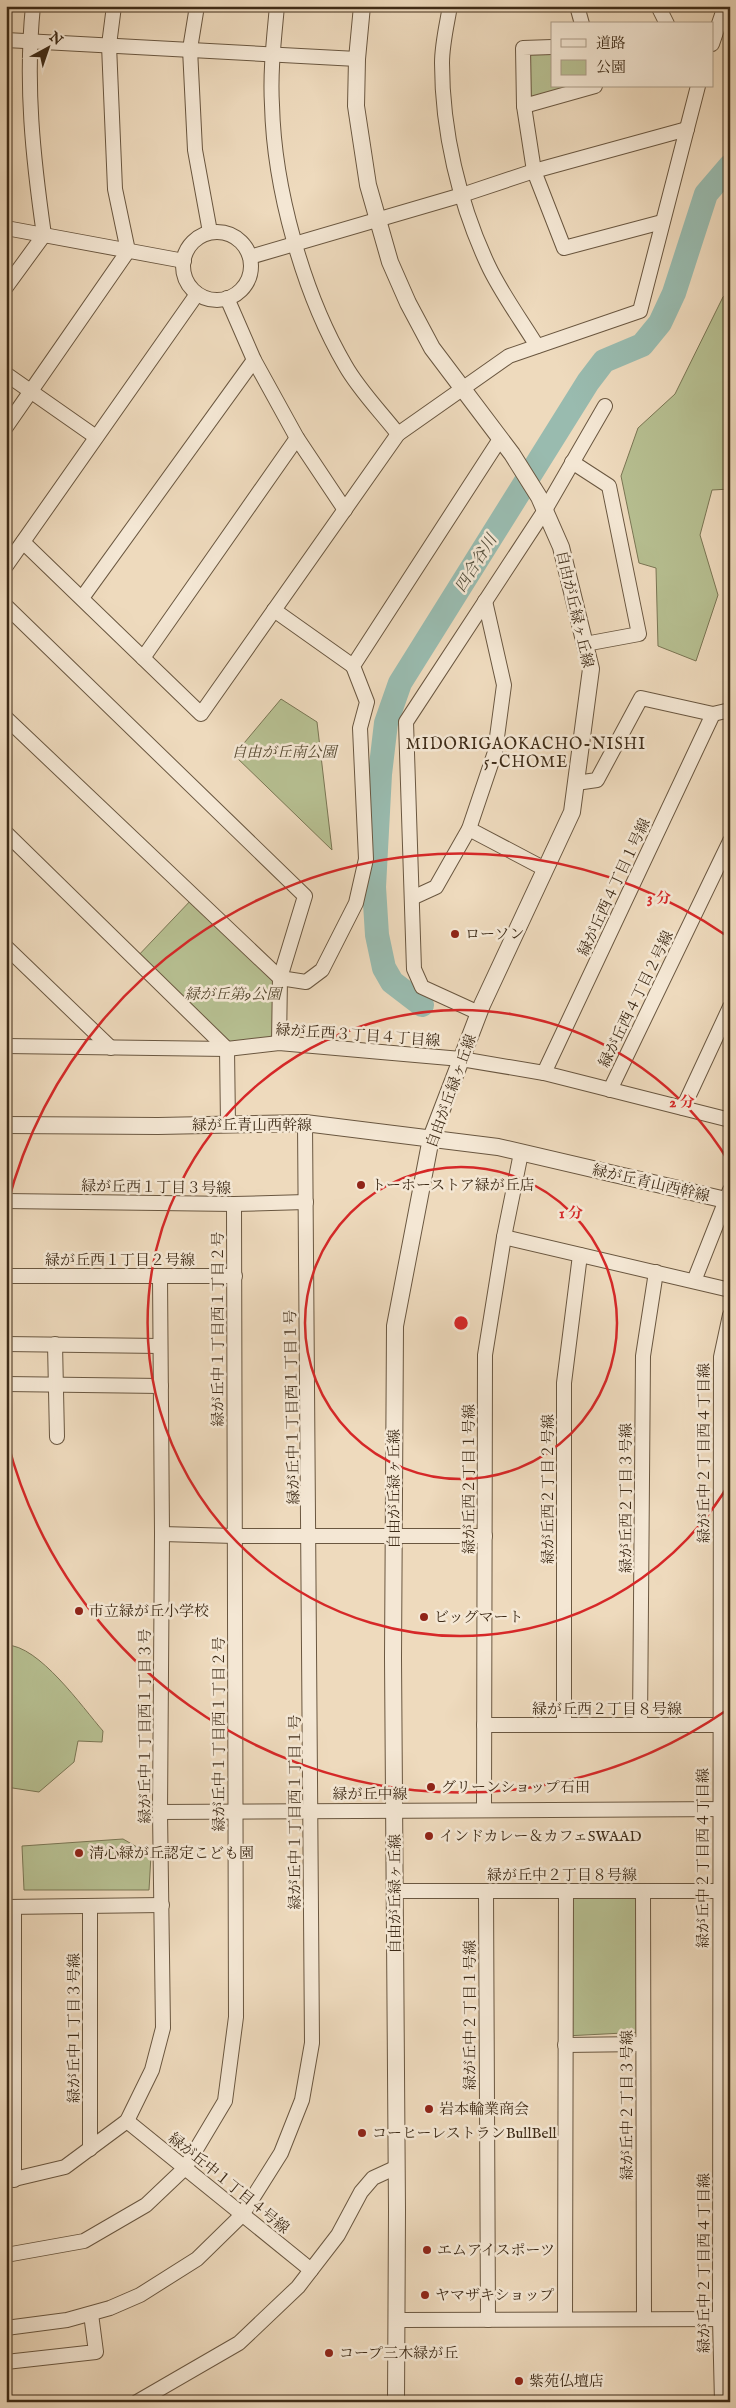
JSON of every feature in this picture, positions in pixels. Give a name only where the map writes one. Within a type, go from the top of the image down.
[{"type":"street","points":[[6,288],[44,235],[31,140],[29,41],[33,6]]},
{"type":"street","points":[[6,428],[128,251],[115,189],[109,45],[114,6]]},
{"type":"street","points":[[197,6],[190,49],[195,150],[210,232]]},
{"type":"street","points":[[277,6],[272,53],[272,104],[275,146],[295,243],[316,304],[346,366],[398,434]]},
{"type":"street","name":"自由が丘緑ヶ丘線","points":[[362,6],[357,59],[356,106],[368,185],[376,219],[390,262],[408,303],[432,348],[462,391],[512,454],[542,504],[561,547],[591,669],[572,812],[479,1014],[432,1138],[395,1326],[396,2402]]},
{"type":"street","points":[[450,6],[442,62],[447,122],[462,195],[472,229],[488,267],[536,346]]},
{"type":"street","points":[[577,6],[581,22]]},
{"type":"street","points":[[658,6],[666,22]]},
{"type":"street","points":[[714,38],[725,6]]},
{"type":"street","points":[[6,40],[357,59]]},
{"type":"street","points":[[551,47],[523,48],[524,106],[534,171],[564,248],[662,222]]},
{"type":"street","points":[[524,106],[588,88]]},
{"type":"street","points":[[24,542],[201,714],[398,434],[462,391],[509,356],[640,311],[697,88]]},
{"type":"street","points":[[250,256],[462,195],[534,171],[687,129]]},
{"type":"street","points":[[6,228],[184,261]]},
{"type":"street","points":[[221,231],[232,234],[241,241],[250,256],[251,272],[247,283],[240,292],[227,298],[207,298],[197,294],[189,285],[184,275],[184,261],[191,243],[199,236],[210,232],[221,231]]},
{"type":"street","points":[[6,566],[197,294]]},
{"type":"street","points":[[227,298],[254,360],[297,438],[345,510]]},
{"type":"street","points":[[82,598],[254,360]]},
{"type":"street","points":[[6,374],[96,437]]},
{"type":"street","points":[[479,1014],[422,987],[414,969],[406,722],[485,601],[542,504],[572,462],[604,406]]},
{"type":"street","points":[[143,658],[297,438]]},
{"type":"street","points":[[353,666],[500,439]]},
{"type":"street","points":[[572,462],[609,486],[640,634],[585,644]]},
{"type":"street","points":[[412,898],[436,887],[469,830],[495,752],[504,685],[485,601]]},
{"type":"street","points":[[6,606],[305,896],[280,978],[279,1044]]},
{"type":"street","points":[[6,718],[280,978],[306,982],[322,970],[356,903],[366,859],[360,728],[367,702],[353,666],[274,610]]},
{"type":"street","points":[[576,783],[597,780],[641,698],[713,714],[730,710]]},
{"type":"street","name":"緑が丘西４丁目１号線","points":[[544,1073],[713,714]]},
{"type":"street","points":[[469,830],[545,868]]},
{"type":"street","points":[[6,833],[227,1049],[228,1124]]},
{"type":"street","name":"緑が丘西４丁目２号線","points":[[610,1090],[730,841]]},
{"type":"street","points":[[6,948],[110,1048]]},
{"type":"street","points":[[683,1108],[730,1008]]},
{"type":"street","name":"緑が丘西３丁目４丁目線","points":[[6,1046],[227,1049],[279,1044],[461,1060],[544,1073],[730,1120]]},
{"type":"street","name":"緑が丘青山西幹線","points":[[6,1125],[305,1123],[498,1147],[728,1197]]},
{"type":"street","name":"緑が丘中１丁目西１丁目１号","points":[[6,2328],[67,2320],[91,2314],[140,2295],[197,2260],[242,2214],[281,2152],[302,2100],[312,2043],[312,1811],[305,1123]]},
{"type":"street","name":"緑が丘西２丁目１号線","points":[[484,1810],[485,1355],[504,1237],[521,1153]]},
{"type":"street","points":[[694,1281],[728,1197]]},
{"type":"street","name":"緑が丘西１丁目３号線","points":[[6,1201],[234,1204],[306,1202]]},
{"type":"street","name":"緑が丘中１丁目西１丁目２号","points":[[6,2255],[84,2242],[146,2205],[185,2168],[225,2101],[236,2017],[234,1204]]},
{"type":"street","points":[[504,1237],[730,1290]]},
{"type":"street","name":"緑が丘西２丁目２号線","points":[[564,1725],[564,1383],[580,1254]]},
{"type":"street","name":"緑が丘西２丁目３号線","points":[[640,1725],[643,1356],[656,1272]]},
{"type":"street","name":"緑が丘西１丁目２号線","points":[[6,1276],[234,1276]]},
{"type":"street","name":"緑が丘中１丁目西１丁目３号","points":[[10,2181],[65,2167],[127,2121],[152,2070],[164,2028],[160,1812],[162,1534],[160,1277]]},
{"type":"street","name":"緑が丘中２丁目西４丁目線","points":[[722,2402],[725,2319],[725,1809],[721,1357],[730,1316]]},
{"type":"street","points":[[6,1344],[160,1346]]},
{"type":"street","points":[[55,1344],[57,1438]]},
{"type":"street","points":[[6,1384],[161,1386]]},
{"type":"street","points":[[162,1534],[235,1536],[485,1536]]},
{"type":"street","name":"緑が丘西２丁目８号線","points":[[484,1725],[724,1725]]},
{"type":"street","name":"緑が丘中線","points":[[160,1812],[725,1809]]},
{"type":"street","name":"緑が丘中２丁目８号線","points":[[395,1891],[725,1891]]},
{"type":"street","name":"緑が丘中２丁目１号線","points":[[486,1891],[488,2320]]},
{"type":"street","points":[[565,2319],[566,1891]]},
{"type":"street","name":"緑が丘中２丁目３号線","points":[[643,1891],[644,2319]]},
{"type":"street","points":[[10,2181],[10,1908],[162,1905]]},
{"type":"street","name":"緑が丘中１丁目３号線","points":[[90,1906],[90,2149]]},
{"type":"street","points":[[565,2045],[644,2044]]},
{"type":"street","name":"緑が丘中１丁目４号線","points":[[127,2121],[311,2270]]},
{"type":"street","points":[[136,2402],[239,2343],[298,2286],[311,2270],[338,2235],[361,2192],[373,2178],[397,2167]]},
{"type":"street","points":[[6,2362],[96,2352],[91,2314]]},
{"type":"street","points":[[397,2320],[725,2319]]},
{"type":"green space","points":[[551,49],[551,88],[568,88],[533,99],[529,96],[529,54]]},
{"type":"green space","points":[[730,292],[730,489],[712,490],[700,535],[718,595],[696,661],[658,646],[656,568],[639,563],[621,476],[638,428],[675,394],[723,297]]},
{"type":"green space","name":"自由が丘南公園","points":[[281,699],[317,722],[332,850],[234,755]]},
{"type":"green space","name":"緑が丘第9公園","points":[[194,897],[280,978],[279,1043],[227,1049],[135,959]]},
{"type":"green space","points":[[6,1645],[19,1648],[46,1666],[72,1693],[103,1731],[102,1742],[78,1741],[74,1762],[39,1792],[6,1787]]},
{"type":"green space","points":[[123,1839],[151,1855],[149,1890],[24,1890],[22,1846]]},
{"type":"green space","points":[[566,1891],[643,1891],[643,2032],[565,2036]]},
{"type":"waterway","name":"四合谷川","points":[[422,1005],[392,982],[384,968],[377,935],[374,887],[380,774],[386,723],[400,683],[588,382],[604,361],[642,345],[660,323],[674,293],[706,194],[730,166]]},
{"type":"place","name":"ローソン","points":[[455,934]]},
{"type":"place","name":"トーホーストア緑が丘店","points":[[361,1185]]},
{"type":"place","name":"市立緑が丘小学校","points":[[79,1611]]},
{"type":"place","name":"ビッグマート","points":[[424,1617]]},
{"type":"place","name":"グリーンショップ石田","points":[[431,1787]]},
{"type":"place","name":"インドカレー＆カフェSWAAD","points":[[429,1836]]},
{"type":"place","name":"清心緑が丘認定こども園","points":[[79,1853]]},
{"type":"place","name":"岩本輪業商会","points":[[429,2109]]},
{"type":"place","name":"コーヒーレストランBullBell","points":[[362,2133]]},
{"type":"place","name":"エムアイスポーツ","points":[[427,2250]]},
{"type":"place","name":"ヤマザキショップ","points":[[425,2295]]},
{"type":"place","name":"コープ三木緑が丘","points":[[329,2353]]},
{"type":"place","name":"紫苑仏壇店","points":[[519,2381]]},
{"type":"district","name":"MIDORIGAOKACHO-NISHI 5-CHOME","points":[[526,752]]}]
